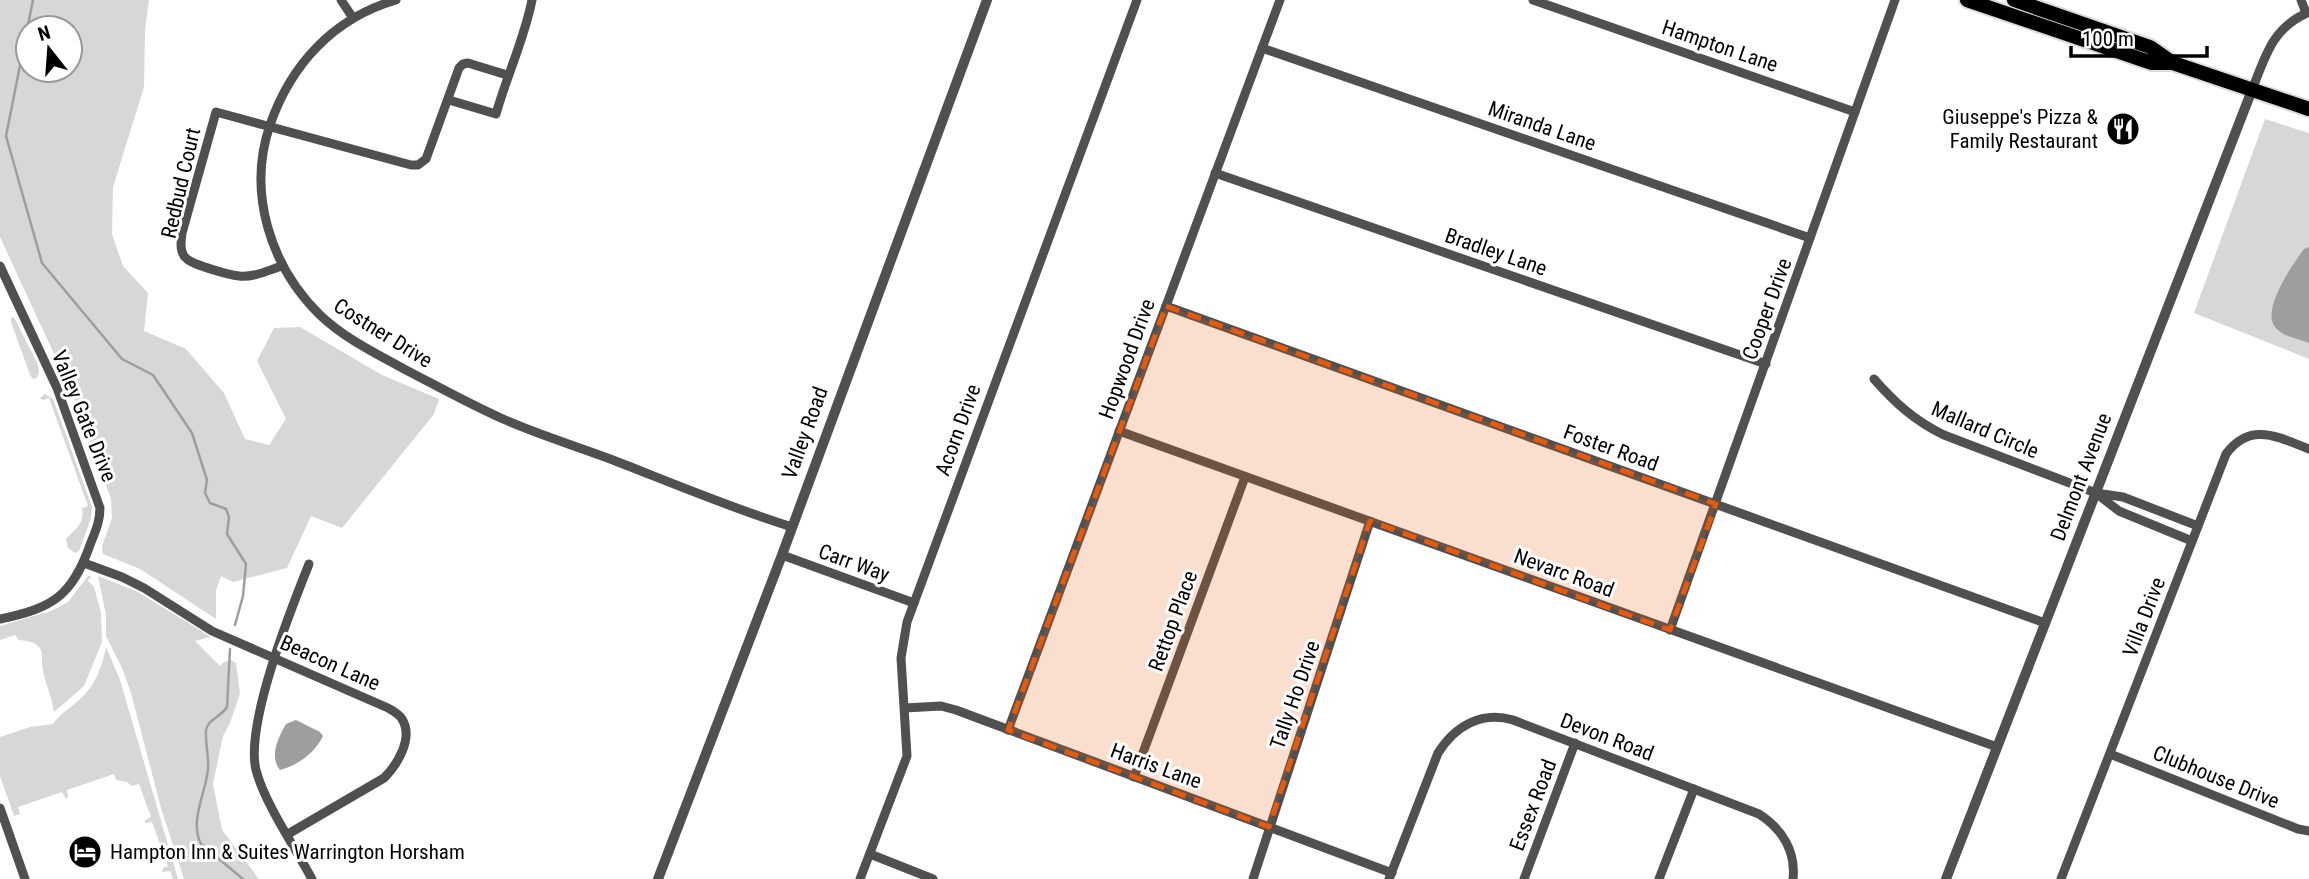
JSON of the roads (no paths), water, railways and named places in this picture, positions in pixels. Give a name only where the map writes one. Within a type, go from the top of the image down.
[{"type":"main road","points":[[1967,0],[2152,63],[2173,63]]},
{"type":"main road","points":[[2014,0],[2150,47],[2173,63],[2309,109]]},
{"type":"street","points":[[341,0],[353,18]]},
{"type":"street","name":"Costner Drive","points":[[396,0],[353,18],[321,42],[298,68],[283,93],[269,128],[262,169],[262,200],[268,231],[282,266],[307,301],[334,327],[370,350],[505,420],[792,527]]},
{"type":"street","points":[[449,100],[495,114],[507,75],[517,56],[532,0]]},
{"type":"street","name":"Valley Road","points":[[658,879],[782,555],[987,0]]},
{"type":"street","name":"Acorn Drive","points":[[860,879],[907,756],[902,644],[914,603],[1137,0]]},
{"type":"street","name":"Hopwood Drive","points":[[1008,730],[1280,0]]},
{"type":"street","name":"Hampton Lane","points":[[1532,0],[1855,112]]},
{"type":"street","name":"Cooper Drive","points":[[1670,630],[1895,0]]},
{"type":"street","points":[[2252,90],[2274,38],[2291,22],[2308,13],[2301,0]]},
{"type":"street","name":"Miranda Lane","points":[[1262,48],[1811,238]]},
{"type":"street","points":[[269,128],[352,151],[411,165],[418,164],[426,159],[459,68],[463,64],[468,63],[507,75]]},
{"type":"street","name":"Delmont Avenue","points":[[1946,879],[2252,90]]},
{"type":"street","name":"Redbud Court","points":[[269,128],[216,112],[182,233],[181,246],[186,259],[240,276],[282,266]]},
{"type":"street","name":"Bradley Lane","points":[[1215,173],[1766,364]]},
{"type":"street","name":"Valley Gate Drive","points":[[0,266],[57,388],[99,501],[100,518],[84,563],[73,583],[55,600],[0,619]]},
{"type":"street","name":"Foster Road","points":[[1166,306],[2045,623]]},
{"type":"street","name":"Mallard Circle","points":[[1874,379],[1902,409],[1933,429],[2095,494]]},
{"type":"street","name":"Nevarc Road","points":[[1119,431],[1997,747]]},
{"type":"street","name":"Villa Drive","points":[[2061,879],[2226,454],[2238,442],[2262,433],[2272,434],[2309,449]]},
{"type":"street","name":"Rettop Place","points":[[1134,777],[1245,477]]},
{"type":"street","points":[[2095,494],[2123,497],[2198,526]]},
{"type":"street","points":[[2095,494],[2119,511],[2192,541]]},
{"type":"street","name":"Tally Ho Drive","points":[[1253,879],[1370,521]]},
{"type":"street","name":"Carr Way","points":[[782,555],[914,603]]},
{"type":"street","name":"Beacon Lane","points":[[84,563],[122,577],[212,631],[388,708],[403,721],[406,729],[404,745],[394,768],[384,778],[288,834]]},
{"type":"street","points":[[309,564],[274,657],[254,752],[260,782],[312,879]]},
{"type":"street","name":"Harris Lane","points":[[905,708],[941,706],[1269,827],[1390,876]]},
{"type":"street","name":"Devon Road","points":[[1390,876],[1445,741],[1462,726],[1485,717],[1506,718],[1759,814],[1770,821],[1784,837],[1793,859],[1793,879]]},
{"type":"street","name":"Essex Road","points":[[1524,879],[1575,743]]},
{"type":"street","name":"Clubhouse Drive","points":[[2110,754],[2298,829],[2309,831]]},
{"type":"street","points":[[1659,879],[1694,789]]},
{"type":"street","points":[[0,808],[25,879]]},
{"type":"street","points":[[870,854],[933,879]]},
{"type":"waterway","points":[[33,0],[6,136],[42,263],[122,359],[153,375],[192,433],[207,480],[205,493],[210,503],[226,509],[229,517],[227,534],[246,564],[243,596],[235,625]]},
{"type":"waterway","points":[[230,649],[227,707],[209,723],[206,730],[208,769],[197,826],[201,844],[243,879]]},
{"type":"place","name":"Giuseppe's Pizza & Family Restaurant","points":[[2123,129]]},
{"type":"place","name":"Hampton Inn & Suites Warrington Horsham","points":[[85,852]]}]
